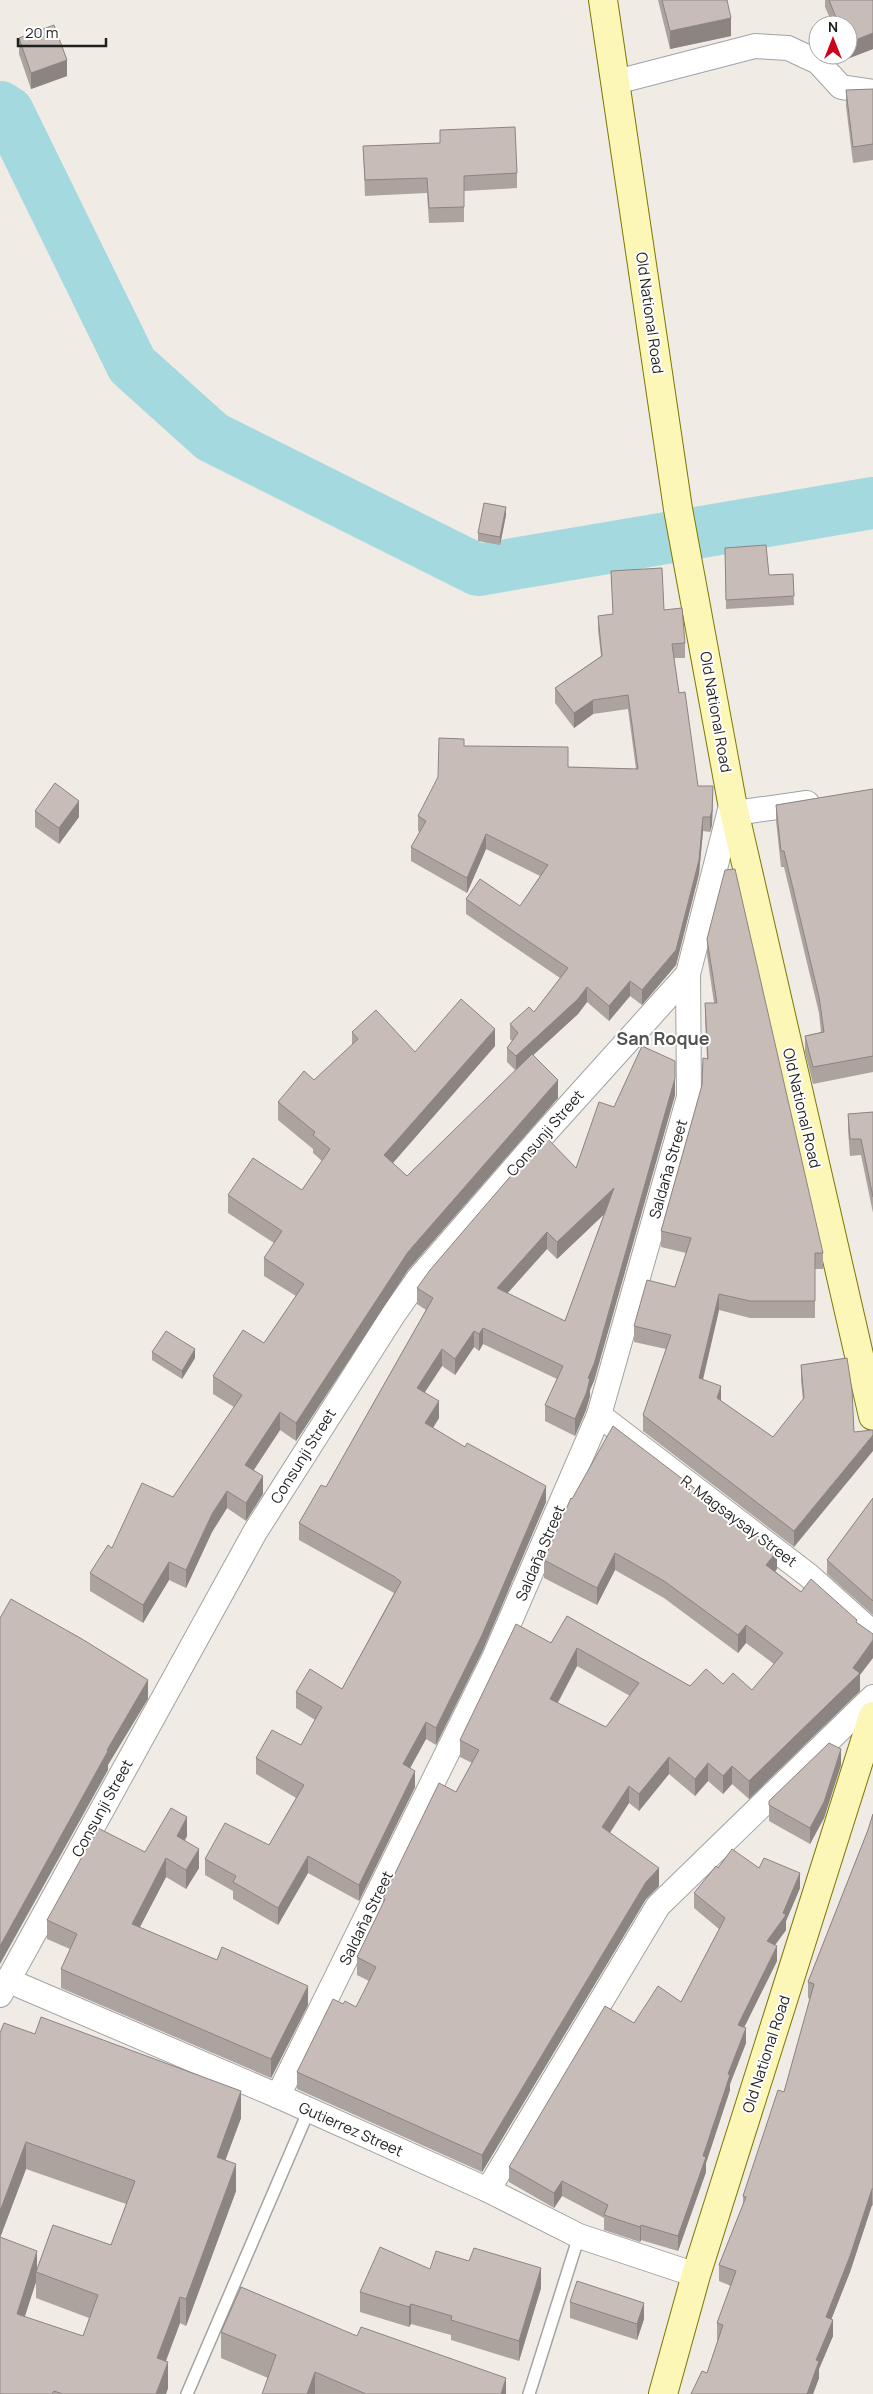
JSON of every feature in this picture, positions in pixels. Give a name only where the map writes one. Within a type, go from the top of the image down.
[{"type":"main road","name":"Old National Road","points":[[603,0],[678,509],[733,808],[873,1416]]},
{"type":"main road","name":"Old National Road","points":[[663,2394],[696,2275],[873,1716]]},
{"type":"street","points":[[616,82],[755,46],[788,48],[818,62],[841,87],[873,92]]},
{"type":"street","points":[[688,974],[733,808],[834,799]]},
{"type":"street","name":"Saldaña Street","points":[[278,2096],[494,1658],[599,1415],[689,1097],[688,974]]},
{"type":"street","name":"Consunji Street","points":[[3,1987],[255,1532],[393,1315],[419,1278],[688,974]]},
{"type":"street","name":"R. Magsaysay Street","points":[[599,1415],[808,1575],[873,1634]]},
{"type":"street","points":[[488,2190],[658,1906],[873,1697]]},
{"type":"street","name":"Gutierrez Street","points":[[3,1987],[278,2096],[488,2190],[579,2236],[696,2275]]},
{"type":"lane","points":[[187,2394],[309,2110]]},
{"type":"lane","points":[[529,2394],[579,2236]]},
{"type":"building","points":[[662,0],[727,0],[731,18],[670,31]]},
{"type":"building","points":[[829,0],[873,0],[873,33],[858,39],[858,15],[835,15]]},
{"type":"building","points":[[54,25],[67,60],[31,73],[19,38]]},
{"type":"building","points":[[873,89],[873,144],[853,147],[846,90]]},
{"type":"building","points":[[515,127],[517,173],[464,176],[464,207],[429,208],[427,178],[365,180],[363,146],[440,143],[440,130]]},
{"type":"building","points":[[484,503],[506,507],[500,537],[478,533]]},
{"type":"building","points":[[766,545],[769,575],[793,574],[794,596],[726,600],[725,548]]},
{"type":"building","points":[[662,568],[664,610],[682,608],[685,643],[672,644],[679,693],[685,692],[698,786],[713,786],[712,811],[710,817],[703,817],[699,860],[676,950],[642,990],[630,981],[609,1006],[587,987],[578,999],[516,1056],[507,1048],[518,1033],[510,1024],[529,1007],[534,1012],[568,968],[466,899],[480,879],[520,906],[548,865],[486,834],[467,878],[411,847],[426,821],[418,816],[438,777],[439,738],[464,739],[464,746],[568,747],[568,767],[638,769],[628,695],[593,700],[574,713],[555,688],[602,656],[598,616],[613,614],[611,571]]},
{"type":"building","points":[[55,783],[79,801],[59,828],[35,811]]},
{"type":"building","points":[[873,789],[873,1056],[813,1067],[805,1036],[824,1032],[819,997],[784,851],[781,851],[776,805]]},
{"type":"building","points":[[735,869],[823,1253],[815,1253],[815,1301],[750,1301],[719,1294],[699,1378],[721,1386],[717,1398],[773,1437],[804,1398],[801,1365],[847,1358],[852,1390],[854,1432],[873,1430],[873,1435],[794,1531],[643,1415],[671,1335],[634,1326],[647,1280],[675,1287],[691,1238],[661,1231],[702,1085],[703,1058],[708,1059],[705,1003],[717,1003],[707,939],[725,870]]},
{"type":"building","points":[[461,999],[495,1029],[384,1155],[407,1176],[532,1054],[558,1080],[408,1252],[296,1423],[280,1412],[245,1465],[263,1476],[246,1503],[227,1491],[212,1514],[186,1570],[169,1562],[143,1605],[90,1573],[108,1545],[112,1548],[142,1483],[173,1497],[242,1395],[213,1376],[243,1330],[264,1343],[304,1284],[264,1258],[282,1231],[228,1195],[253,1158],[302,1190],[330,1149],[313,1135],[315,1132],[278,1102],[304,1071],[314,1080],[358,1039],[352,1032],[376,1010],[415,1052]]},
{"type":"building","points":[[642,1046],[675,1061],[675,1078],[594,1364],[588,1378],[590,1379],[586,1394],[575,1419],[545,1405],[563,1366],[483,1328],[479,1334],[474,1331],[455,1359],[442,1349],[417,1388],[439,1401],[425,1423],[465,1447],[467,1443],[546,1486],[482,1635],[436,1728],[426,1722],[403,1764],[415,1771],[359,1885],[308,1856],[278,1908],[233,1882],[236,1876],[205,1859],[225,1823],[269,1845],[304,1785],[256,1758],[272,1730],[301,1745],[322,1707],[296,1692],[310,1669],[342,1689],[401,1582],[299,1523],[321,1485],[326,1487],[433,1298],[417,1288],[430,1270],[545,1136],[576,1168],[599,1102],[614,1107]],"holes":[[[614,1188],[565,1321],[497,1288],[547,1232],[557,1242]]]},
{"type":"building","points":[[873,1112],[873,1197],[861,1139],[850,1139],[848,1114]]},
{"type":"building","points":[[166,1331],[195,1349],[182,1371],[152,1352]]},
{"type":"building","points":[[613,1426],[777,1551],[766,1565],[801,1592],[811,1579],[857,1620],[856,1622],[873,1634],[873,1640],[853,1668],[860,1673],[749,1781],[732,1766],[723,1776],[708,1763],[695,1779],[669,1757],[639,1794],[629,1786],[602,1827],[659,1868],[646,1882],[482,2155],[297,2072],[333,1999],[343,2004],[345,2001],[356,2007],[376,1967],[357,1957],[385,1899],[383,1898],[439,1783],[456,1792],[479,1750],[460,1740],[516,1624],[551,1643],[567,1616],[690,1686],[706,1669],[723,1684],[733,1673],[752,1690],[783,1653],[746,1625],[738,1635],[664,1581],[615,1553],[597,1588],[544,1560],[572,1499]],"holes":[[[577,1648],[639,1683],[606,1727],[550,1699]]]},
{"type":"building","points":[[873,1498],[873,1601],[827,1560]]},
{"type":"building","points":[[11,1599],[82,1639],[148,1680],[107,1750],[0,1946],[0,1618]]},
{"type":"building","points":[[829,1743],[841,1749],[824,1802],[810,1828],[769,1805],[769,1801]]},
{"type":"building","points":[[171,1808],[187,1817],[177,1836],[199,1849],[186,1870],[166,1858],[132,1924],[217,1960],[222,1947],[308,1986],[271,2059],[61,1969],[77,1934],[47,1920],[98,1828],[145,1852]]},
{"type":"building","points":[[873,1814],[873,2189],[850,2256],[826,2317],[833,2320],[816,2360],[819,2361],[807,2394],[691,2394],[702,2371],[707,2373],[723,2325],[717,2323],[736,2271],[719,2265],[746,2197],[743,2196],[778,2090],[784,2092],[814,1984],[808,1982]]},
{"type":"building","points":[[732,1849],[759,1868],[764,1858],[800,1873],[783,1913],[786,1915],[767,1941],[777,1946],[738,2025],[746,2028],[728,2074],[730,2075],[703,2156],[706,2157],[678,2236],[641,2225],[640,2227],[604,2215],[608,2205],[562,2181],[554,2193],[509,2167],[605,2006],[634,2023],[658,1986],[681,2002],[725,1918],[694,1893],[716,1866],[718,1868]]},
{"type":"building","points":[[41,2017],[241,2091],[217,2157],[236,2164],[186,2299],[180,2297],[157,2358],[168,2362],[156,2394],[63,2394],[54,2391],[52,2394],[0,2394],[0,2237],[37,2251],[17,2314],[83,2336],[98,2295],[36,2272],[53,2225],[111,2245],[135,2181],[26,2142],[0,2211],[0,2033],[4,2023],[35,2034]]},
{"type":"building","points":[[380,2247],[430,2269],[436,2251],[469,2261],[474,2248],[541,2268],[519,2341],[451,2320],[452,2316],[411,2304],[409,2307],[360,2292]]},
{"type":"building","points":[[577,2281],[644,2303],[637,2324],[570,2302]]},
{"type":"building","points":[[241,2287],[357,2336],[361,2327],[506,2378],[501,2394],[366,2394],[315,2372],[307,2394],[262,2394],[276,2355],[221,2332]]},
{"type":"waterway","points":[[0,107],[8,112],[132,365],[212,437],[478,570],[873,503]]},
{"type":"district","name":"San Roque","points":[[663,1038]]}]
